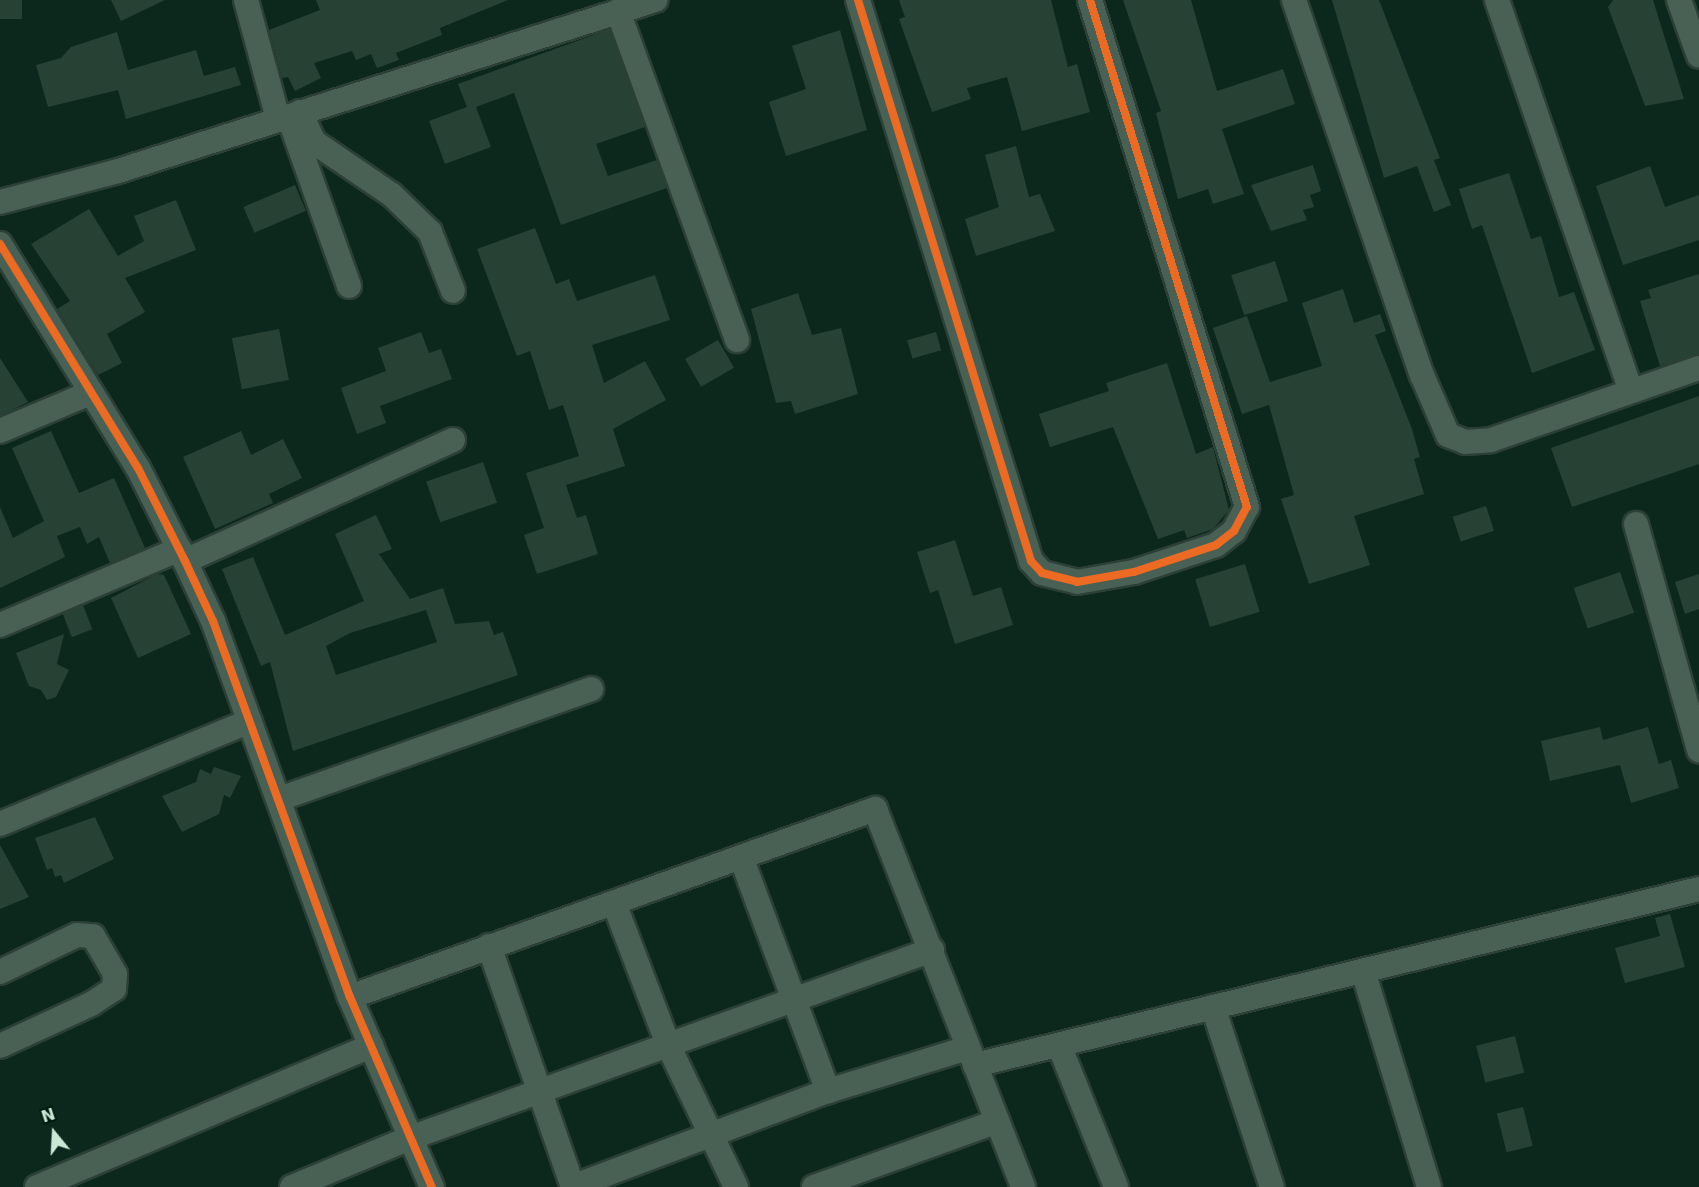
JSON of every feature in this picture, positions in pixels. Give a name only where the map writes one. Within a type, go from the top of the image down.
[{"type":"street","points":[[246,0],[349,286]]},
{"type":"street","points":[[0,202],[289,115],[655,0]]},
{"type":"street","points":[[858,0],[1031,561],[1042,573],[1077,582],[1134,572],[1216,545],[1239,525],[1247,507],[1090,0]]},
{"type":"street","points":[[1294,0],[1422,375],[1448,435],[1465,442],[1491,440],[1630,389],[1699,368]]},
{"type":"street","points":[[1497,0],[1630,389]]},
{"type":"street","points":[[1678,0],[1699,56]]},
{"type":"street","points":[[618,11],[737,340]]},
{"type":"street","points":[[289,115],[314,142],[392,195],[430,232],[453,291]]},
{"type":"street","points":[[0,244],[90,393],[182,555],[250,721],[350,997],[432,1187]]},
{"type":"street","points":[[0,431],[90,393]]},
{"type":"street","points":[[0,625],[182,555],[453,440]]},
{"type":"street","points":[[1636,524],[1699,750]]},
{"type":"street","points":[[279,799],[591,688]]},
{"type":"street","points":[[0,825],[250,721]]},
{"type":"street","points":[[350,997],[875,809],[1023,1187]]},
{"type":"street","points":[[741,857],[798,1000],[828,1091]]},
{"type":"street","points":[[489,946],[573,1187],[828,1091],[972,1057],[1059,1045],[1699,889]]},
{"type":"street","points":[[614,903],[669,1047],[736,1187]]},
{"type":"street","points":[[0,972],[77,935],[93,936],[114,974],[114,989],[91,1004],[0,1046]]},
{"type":"street","points":[[292,1187],[410,1138],[669,1047],[932,950]]},
{"type":"street","points":[[1363,970],[1429,1187]]},
{"type":"street","points":[[1213,1007],[1272,1187]]},
{"type":"street","points":[[1059,1045],[1116,1187]]},
{"type":"street","points":[[38,1187],[371,1046]]},
{"type":"street","points":[[826,1185],[998,1121]]},
{"type":"building","points":[[0,0],[22,0],[22,19],[0,19]]},
{"type":"building","points":[[111,0],[165,0],[121,21]]},
{"type":"building","points":[[316,0],[508,0],[440,28],[442,35],[396,53],[399,60],[377,68],[371,54],[356,60],[352,51],[314,63],[321,78],[295,91],[288,77],[282,78],[269,30],[320,10]]},
{"type":"building","points":[[899,0],[1051,0],[1068,67],[1077,64],[1090,112],[1022,131],[1007,77],[967,88],[971,99],[932,112],[899,19],[905,17]]},
{"type":"building","points":[[1123,0],[1191,0],[1217,91],[1283,69],[1295,104],[1222,129],[1244,194],[1213,204],[1208,189],[1178,199],[1156,113],[1161,111]]},
{"type":"building","points":[[1332,0],[1379,0],[1440,158],[1434,160],[1451,205],[1434,212],[1417,166],[1384,178]]},
{"type":"building","points":[[1613,0],[1653,0],[1684,99],[1645,106],[1608,7]]},
{"type":"building","points":[[610,29],[645,127],[596,144],[608,176],[657,160],[667,188],[561,225],[514,93],[476,107],[491,147],[445,164],[429,121],[467,107],[458,84]]},
{"type":"building","points":[[840,30],[867,130],[786,156],[769,102],[806,89],[792,46]]},
{"type":"building","points":[[117,32],[128,70],[196,50],[204,76],[235,67],[241,85],[126,119],[118,90],[48,107],[36,65],[61,58],[71,47]]},
{"type":"building","points":[[1016,146],[1029,197],[1040,194],[1055,231],[976,256],[965,219],[999,207],[985,155]]},
{"type":"building","points":[[1313,165],[1321,191],[1310,195],[1314,207],[1303,210],[1307,220],[1271,231],[1251,185]]},
{"type":"building","points":[[1650,166],[1665,207],[1699,195],[1699,240],[1623,265],[1596,186]]},
{"type":"building","points":[[1509,173],[1531,239],[1541,236],[1559,297],[1574,292],[1595,350],[1532,373],[1482,225],[1472,229],[1459,189]]},
{"type":"building","points":[[295,185],[306,211],[254,233],[243,207]]},
{"type":"building","points":[[176,200],[196,250],[125,278],[145,312],[107,334],[122,363],[98,375],[57,309],[70,301],[31,244],[89,209],[118,256],[144,241],[134,216]]},
{"type":"building","points":[[535,228],[556,284],[569,279],[577,301],[655,275],[670,320],[592,345],[604,383],[645,361],[666,400],[613,429],[625,466],[566,485],[577,518],[586,515],[598,554],[537,574],[524,535],[544,528],[526,473],[579,456],[563,405],[549,410],[530,351],[517,356],[477,249]]},
{"type":"building","points":[[1275,261],[1288,301],[1244,315],[1231,275]]},
{"type":"building","points":[[1699,274],[1699,354],[1660,366],[1640,301],[1651,298],[1648,290]]},
{"type":"building","points":[[1343,289],[1354,323],[1380,314],[1386,331],[1375,335],[1412,429],[1420,457],[1414,459],[1424,494],[1354,516],[1370,565],[1309,584],[1281,499],[1294,495],[1269,405],[1242,414],[1213,328],[1247,316],[1270,382],[1322,366],[1302,303]]},
{"type":"building","points":[[798,293],[812,335],[841,328],[858,394],[795,414],[791,401],[776,403],[751,309]]},
{"type":"building","points":[[279,329],[289,380],[242,389],[232,338]]},
{"type":"building","points":[[421,332],[429,353],[441,349],[452,379],[380,406],[386,423],[357,434],[341,388],[386,371],[378,348]]},
{"type":"building","points":[[936,332],[941,350],[912,359],[907,340]]},
{"type":"building","points":[[718,340],[734,368],[701,387],[685,359]]},
{"type":"building","points":[[0,358],[28,402],[0,416]]},
{"type":"building","points":[[1167,363],[1196,454],[1213,447],[1229,510],[1213,529],[1187,538],[1184,530],[1158,539],[1113,427],[1050,447],[1039,414],[1109,391],[1106,383]]},
{"type":"building","points":[[1699,396],[1699,464],[1572,507],[1551,448]]},
{"type":"building","points":[[51,431],[79,493],[114,478],[145,548],[110,563],[99,537],[87,544],[80,527],[57,536],[65,557],[0,588],[0,507],[13,538],[44,521],[12,448]]},
{"type":"building","points":[[241,431],[251,455],[283,439],[302,478],[269,494],[273,503],[215,529],[183,457]]},
{"type":"building","points":[[483,462],[497,503],[440,522],[426,482]]},
{"type":"building","points":[[1486,506],[1494,531],[1461,542],[1453,517]]},
{"type":"building","points":[[376,515],[392,549],[379,554],[410,599],[443,588],[455,624],[489,621],[494,635],[503,632],[518,675],[293,751],[270,662],[261,666],[222,569],[253,557],[285,635],[364,601],[335,534]],"holes":[[[426,610],[437,642],[336,675],[326,646],[350,633]]]},
{"type":"building","points":[[955,540],[973,596],[1001,587],[1013,625],[955,644],[938,590],[930,593],[917,552]]},
{"type":"building","points":[[1245,564],[1260,612],[1210,627],[1195,579]]},
{"type":"building","points":[[1620,572],[1634,613],[1588,629],[1574,588]]},
{"type":"building","points":[[157,574],[164,575],[191,634],[138,658],[111,598]]},
{"type":"building","points":[[1699,574],[1699,609],[1685,614],[1675,582]]},
{"type":"building","points":[[83,605],[92,629],[72,637],[62,613]]},
{"type":"building","points":[[64,634],[57,664],[69,670],[56,697],[47,700],[41,690],[29,686],[16,653]]},
{"type":"building","points":[[1600,727],[1603,740],[1648,727],[1659,764],[1671,760],[1679,788],[1631,803],[1620,765],[1550,781],[1541,741]]},
{"type":"building","points":[[214,767],[241,776],[230,798],[224,795],[219,814],[182,832],[162,796],[196,782],[200,769],[211,774]]},
{"type":"building","points":[[95,817],[114,859],[64,883],[61,875],[55,877],[52,868],[47,870],[35,838]]},
{"type":"building","points":[[0,845],[29,897],[0,909]]},
{"type":"building","points":[[1670,914],[1685,967],[1625,983],[1615,948],[1660,936],[1655,918]]},
{"type":"building","points":[[1515,1036],[1524,1073],[1485,1083],[1476,1046]]},
{"type":"building","points":[[1523,1107],[1533,1146],[1506,1152],[1497,1114]]},
{"type":"cycle path","points":[[858,0],[1031,561],[1042,573],[1077,582],[1134,572],[1216,545],[1234,531],[1247,507],[1090,0]]},
{"type":"cycle path","points":[[0,244],[138,468],[213,621],[350,997],[432,1187]]}]
